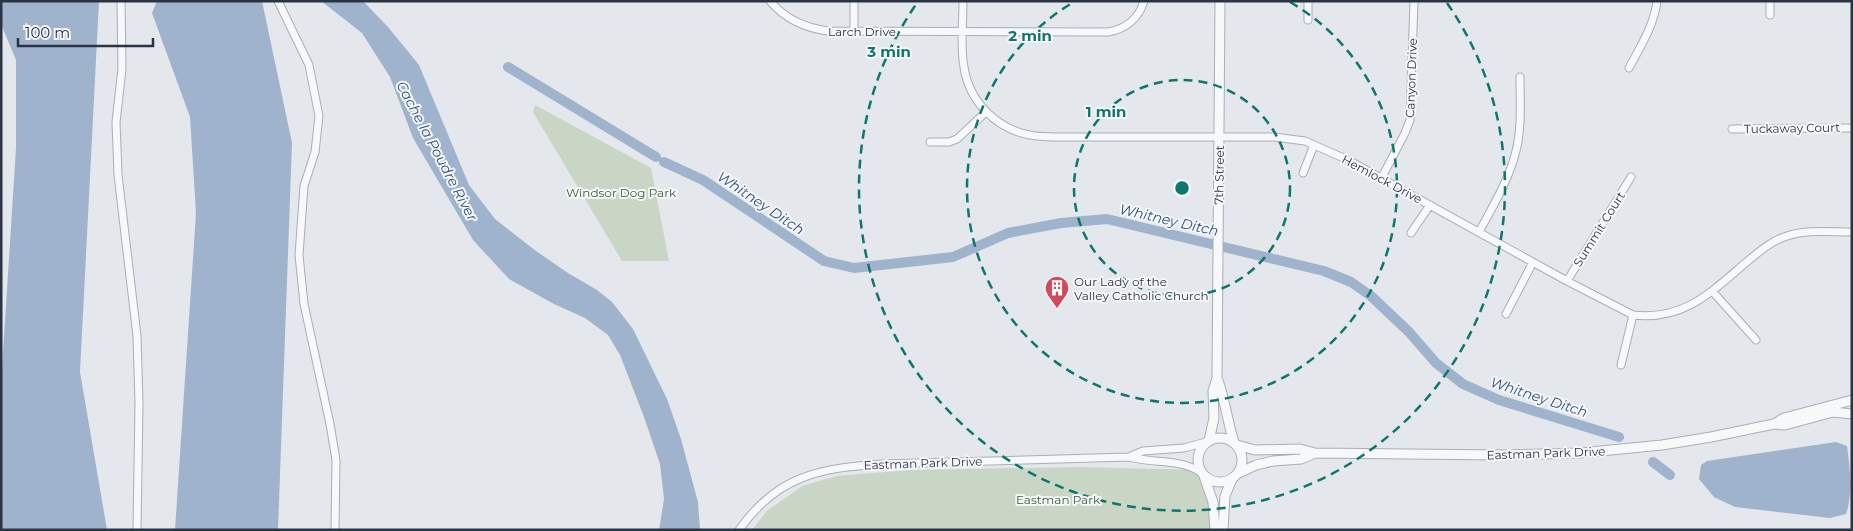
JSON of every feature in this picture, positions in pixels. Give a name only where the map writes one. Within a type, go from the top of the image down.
[{"type":"street","points":[[121,1],[122,69],[116,122],[118,174],[137,336],[140,403],[137,530]]},
{"type":"street","points":[[278,1],[309,65],[319,116],[315,152],[304,186],[299,255],[304,304],[336,460],[335,530]]},
{"type":"street","name":"Larch Drive","points":[[770,1],[780,12],[807,27],[828,31],[1112,31],[1121,28],[1136,18],[1144,1]]},
{"type":"street","points":[[854,1],[854,31]]},
{"type":"street","name":"Hemlock Drive","points":[[963,1],[962,55],[966,78],[972,92],[986,112],[1004,126],[1031,136],[1274,137],[1294,139],[1314,145],[1348,160],[1567,281],[1633,315],[1644,316],[1673,313],[1693,305],[1713,292],[1769,245],[1784,237],[1804,232],[1852,232]]},
{"type":"street","name":"7th Street","points":[[1208,442],[1214,418],[1213,391],[1217,378],[1220,1]]},
{"type":"street","points":[[1308,1],[1308,20]]},
{"type":"street","name":"Canyon Drive","points":[[1381,178],[1410,120],[1414,1]]},
{"type":"street","points":[[1629,68],[1645,38],[1654,16],[1657,1]]},
{"type":"street","points":[[1770,1],[1770,15]]},
{"type":"street","points":[[1479,232],[1503,186],[1516,150],[1520,123],[1520,77]]},
{"type":"street","points":[[930,142],[949,142],[958,139],[986,112]]},
{"type":"street","name":"Tuckaway Court","points":[[1732,129],[1852,128]]},
{"type":"street","points":[[1303,173],[1314,145]]},
{"type":"street","name":"Summit Court","points":[[1567,281],[1631,177]]},
{"type":"street","points":[[1411,233],[1430,205]]},
{"type":"street","points":[[1506,314],[1533,262]]},
{"type":"street","points":[[1713,292],[1756,340]]},
{"type":"street","points":[[1621,365],[1633,315]]},
{"type":"street","name":"7th Street","points":[[1217,378],[1223,392],[1225,410],[1235,443]]},
{"type":"street","name":"Eastman Park Drive","points":[[1774,424],[1784,418],[1852,400]]},
{"type":"street","name":"Eastman Park Drive","points":[[1235,443],[1255,450],[1300,449],[1315,453],[1503,456],[1580,453],[1662,445],[1774,424],[1785,425],[1833,412],[1852,414]]},
{"type":"street","points":[[1215,530],[1213,502],[1198,460],[1202,447],[1208,442],[1219,438],[1235,443],[1243,458],[1225,496],[1223,530]]},
{"type":"street","name":"Eastman Park Drive","points":[[1129,456],[1143,450],[1184,448],[1208,442]]},
{"type":"street","name":"Eastman Park Drive","points":[[1236,476],[1256,465],[1273,461],[1301,459],[1315,453]]},
{"type":"street","name":"Eastman Park Drive","points":[[739,530],[755,509],[775,492],[798,479],[830,469],[882,464],[1129,456],[1144,461],[1186,464],[1203,474]]},
{"type":"street","points":[[1203,474],[1214,482],[1226,482],[1236,476]]},
{"type":"green space","name":"Windsor Dog Park","points":[[535,105],[651,168],[669,261],[622,261],[533,112]]},
{"type":"green space","name":"Eastman Park","points":[[1079,467],[1203,470],[1210,476],[1211,530],[752,530],[767,511],[802,486],[836,476],[911,470]]},
{"type":"water","points":[[1,1],[99,1],[80,372],[107,530],[1,530],[1,384],[16,148],[16,60],[1,24]]},
{"type":"water","points":[[157,1],[262,1],[292,143],[278,530],[175,530],[196,213],[190,117],[152,13]]},
{"type":"water","name":"Cache la Poudre River","points":[[321,1],[363,1],[388,27],[419,65],[469,185],[495,219],[536,251],[597,290],[612,302],[633,329],[667,399],[681,439],[698,502],[700,530],[659,530],[664,499],[660,464],[620,355],[608,335],[585,318],[554,304],[509,279],[473,240],[413,138],[390,77],[362,33]]},
{"type":"water","points":[[1836,442],[1847,446],[1850,472],[1850,499],[1846,514],[1830,518],[1735,507],[1714,497],[1699,479],[1701,465],[1707,461]]},
{"type":"waterway","name":"Whitney Ditch","points":[[508,67],[656,157]]},
{"type":"waterway","name":"Whitney Ditch","points":[[664,162],[703,180],[824,261],[854,268],[953,257],[1008,233],[1061,223],[1107,219],[1324,271],[1351,282],[1371,296],[1409,332],[1436,363],[1463,384],[1499,400],[1619,437]]},
{"type":"waterway","name":"Whitney Ditch","points":[[1653,462],[1670,475]]},
{"type":"place","name":"Our Lady of the Valley Catholic Church","points":[[1057,309]]}]
